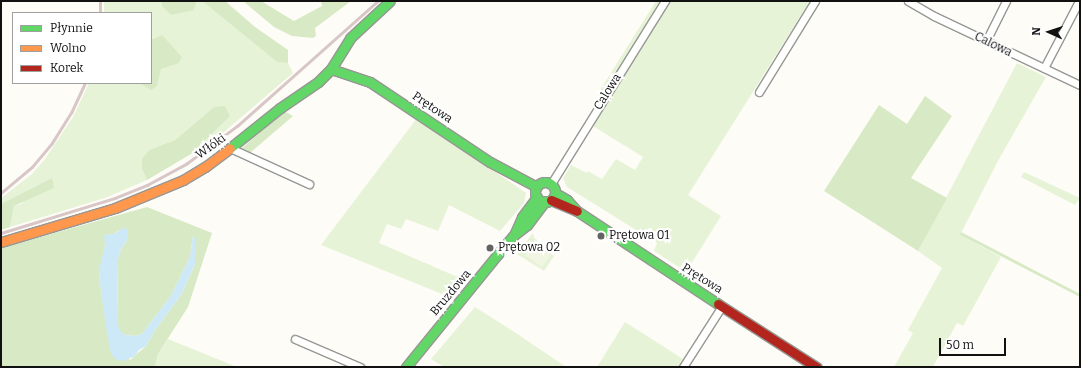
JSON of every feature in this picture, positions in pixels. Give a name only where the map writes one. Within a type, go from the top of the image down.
[{"type":"street","name":"Włóki","points":[[1,242],[115,208],[154,193],[193,174],[230,148],[280,108],[318,82],[331,69],[350,38],[390,1]]},
{"type":"street","name":"Calowa","points":[[551,184],[665,1]]},
{"type":"street","points":[[759,92],[815,1]]},
{"type":"street","name":"Calowa","points":[[908,1],[986,42],[1080,85]]},
{"type":"street","points":[[986,42],[1006,1]]},
{"type":"street","points":[[1044,68],[1079,1]]},
{"type":"street","name":"Prętowa","points":[[331,69],[370,82],[490,162],[537,187]]},
{"type":"street","points":[[230,148],[309,184]]},
{"type":"street","points":[[542,183],[551,184],[547,198],[537,187],[542,183]]},
{"type":"street","name":"Prętowa","points":[[547,198],[567,200],[577,211],[816,367]]},
{"type":"street","name":"Bruzdowa","points":[[406,367],[514,235],[526,225],[547,198]]},
{"type":"street","points":[[683,367],[722,306]]},
{"type":"street","points":[[295,339],[360,367]]},
{"type":"green space","points":[[104,1],[162,1],[162,6],[194,10],[197,1],[202,1],[277,62],[288,63],[293,73],[217,138],[191,154],[229,116],[214,107],[175,140],[149,150],[142,169],[147,180],[105,198],[10,227],[14,206],[21,204],[51,179],[1,204],[1,198],[32,174],[45,159],[73,117],[89,84],[152,84],[152,12],[104,12]]},
{"type":"green space","points":[[162,1],[197,1],[194,10],[171,15],[162,6]]},
{"type":"green space","points":[[202,1],[225,1],[255,27],[288,50],[288,63],[277,62]]},
{"type":"green space","points":[[243,1],[261,1],[294,21],[322,6],[321,1],[351,1],[315,28],[316,36],[313,38],[292,36],[274,27]]},
{"type":"green space","points":[[656,1],[661,1],[601,97],[597,95]]},
{"type":"green space","points":[[671,1],[810,1],[688,195],[721,216],[686,272],[654,251],[657,243],[567,187],[563,178],[571,165],[587,173],[588,171],[602,179],[616,159],[635,170],[643,157],[593,126]]},
{"type":"green space","points":[[162,35],[182,57],[179,63],[161,69],[157,86],[151,90],[141,84],[152,84],[152,40]]},
{"type":"green space","points":[[1017,63],[1046,77],[999,159],[960,235],[1001,257],[963,326],[957,323],[933,367],[894,367],[913,333],[908,330],[942,268],[918,251]]},
{"type":"green space","points":[[925,96],[952,116],[911,178],[947,198],[918,251],[824,191],[879,105],[907,124]]},
{"type":"green space","points":[[225,106],[230,116],[191,154],[147,180],[142,169],[142,159],[149,150],[175,140],[214,107]]},
{"type":"green space","points":[[284,111],[293,116],[250,153],[241,149]]},
{"type":"green space","points":[[417,118],[526,193],[524,203],[500,231],[449,205],[438,231],[406,219],[401,229],[387,224],[379,243],[460,278],[447,296],[321,245]]},
{"type":"green space","points":[[1024,172],[1080,198],[1075,205],[1021,177]]},
{"type":"green space","points":[[52,178],[54,188],[14,206],[10,227],[1,230],[1,204]]},
{"type":"green space","points":[[147,207],[212,233],[188,307],[158,354],[155,367],[1,367],[1,248]],"holes":[[[119,230],[128,239],[121,249],[118,259],[117,324],[120,332],[125,335],[135,336],[142,334],[171,296],[190,257],[193,236],[195,264],[181,295],[155,330],[146,346],[130,360],[110,341],[108,336],[99,276],[105,245],[105,235],[114,234]]]},
{"type":"green space","points":[[961,232],[1080,294],[1080,297],[960,235]]},
{"type":"green space","points":[[533,233],[534,238],[539,241],[537,244],[554,256],[544,271],[517,254]]},
{"type":"green space","points":[[534,242],[551,254],[542,267],[525,255]]},
{"type":"green space","points":[[475,307],[566,367],[444,367],[431,359]]},
{"type":"green space","points":[[625,322],[683,359],[678,367],[597,367]]},
{"type":"green space","points":[[168,339],[237,367],[155,367],[158,354]]},
{"type":"water","points":[[123,228],[127,229],[128,239],[121,249],[118,259],[117,324],[121,332],[125,335],[135,336],[142,334],[171,296],[190,257],[193,236],[196,238],[195,264],[181,295],[155,330],[146,346],[139,350],[135,356],[124,361],[117,360],[111,354],[99,276],[105,245],[104,235],[114,234]]},
{"type":"railway","points":[[100,1],[100,12]]},
{"type":"railway","points":[[1,233],[115,198],[147,185],[186,164],[237,126],[378,1]]},
{"type":"railway","points":[[1,193],[32,167],[52,143],[71,113],[85,84]]},
{"type":"traffic: fast","points":[[230,148],[280,108],[318,82],[331,69],[350,38],[390,1]]},
{"type":"traffic: fast","points":[[331,69],[370,82],[490,162],[537,187]]},
{"type":"traffic: fast","points":[[545,182],[552,185],[555,192],[552,199],[545,202],[538,199],[535,192],[538,185],[545,182]]},
{"type":"traffic: fast","points":[[555,193],[567,200],[577,211],[718,304]]},
{"type":"traffic: fast","points":[[515,233],[522,217],[537,197]]},
{"type":"traffic: fast","points":[[406,367],[497,255],[514,235],[527,225],[545,201]]},
{"type":"traffic: slow","points":[[1,242],[115,208],[183,180],[205,167],[230,148]]},
{"type":"traffic: jam","points":[[551,200],[577,211]]},
{"type":"traffic: jam","points":[[718,304],[816,367]]},
{"type":"place","name":"Prętowa 01","points":[[601,236]]},
{"type":"place","name":"Prętowa 02","points":[[490,248]]}]
